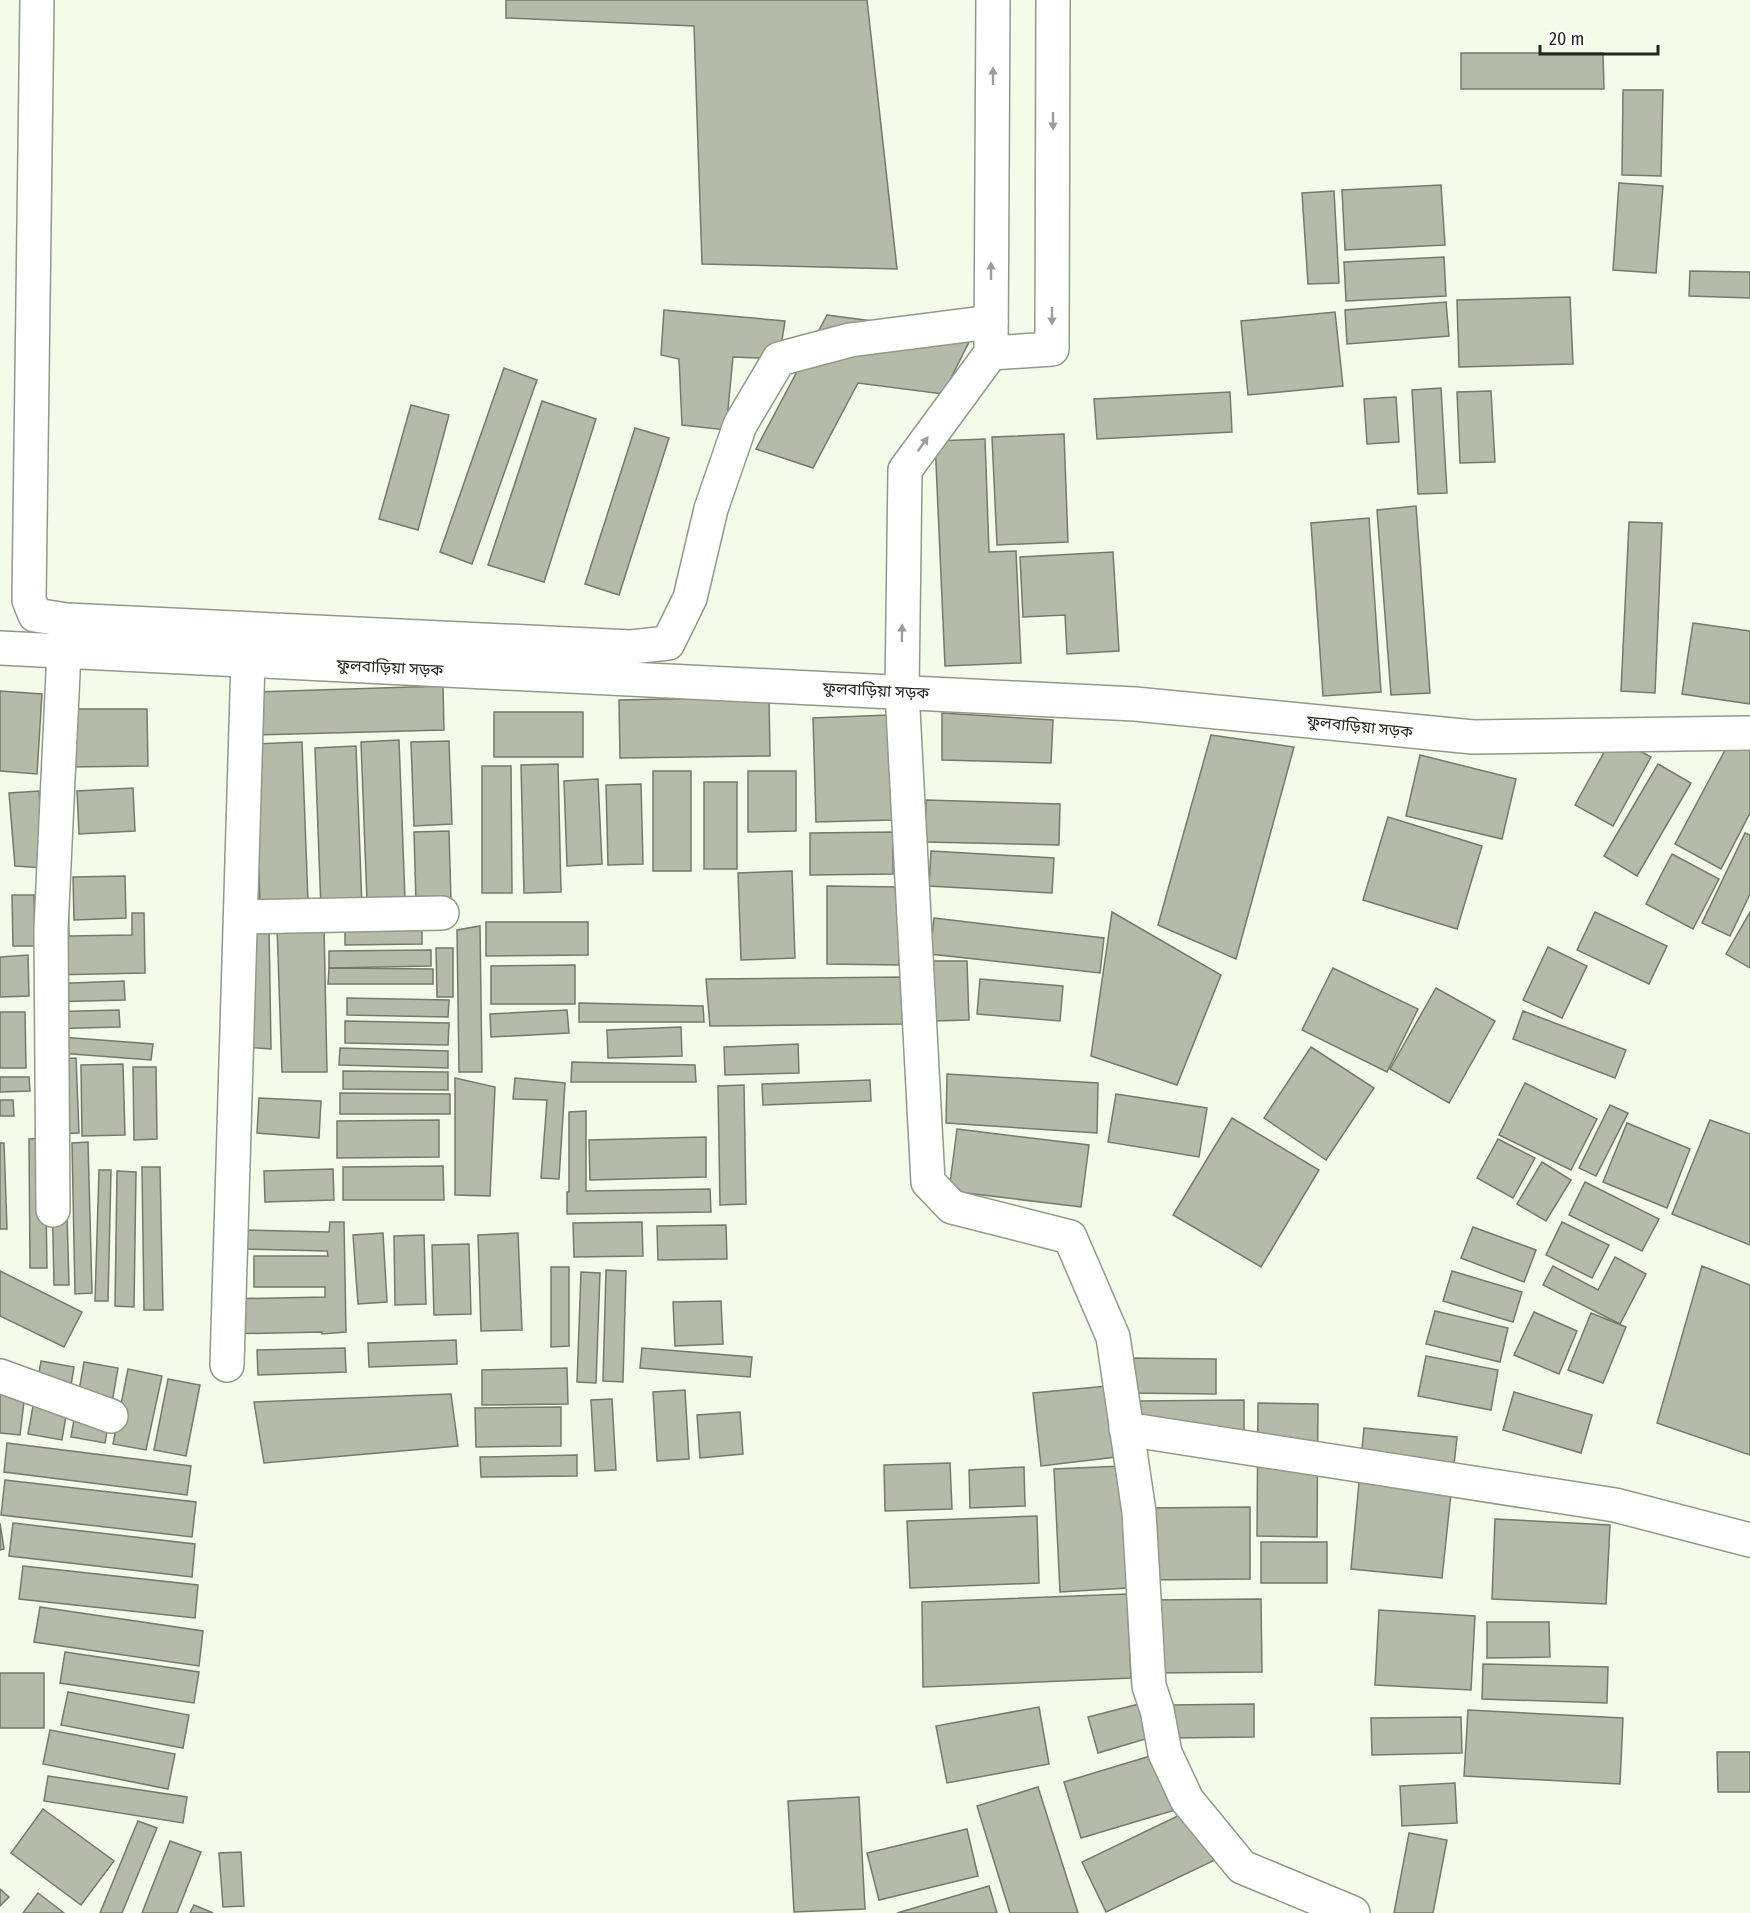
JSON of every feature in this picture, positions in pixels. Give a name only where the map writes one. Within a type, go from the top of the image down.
[{"type":"street","points":[[37,0],[29,600],[34,615],[67,620],[631,647],[668,643],[690,598],[711,509],[741,425],[779,359],[850,340],[991,337],[1052,349],[1053,0]]},
{"type":"street","points":[[993,0],[991,337],[904,470],[902,692],[928,1182],[952,1208],[1070,1237],[1113,1337],[1138,1512],[1149,1686],[1157,1710],[1165,1753],[1187,1800],[1242,1867],[1353,1913]]},
{"type":"street","name":"ফুলবাড়িয়া সড়ক","points":[[0,648],[1135,704],[1473,737],[1750,733]]},
{"type":"street","points":[[53,1210],[51,929],[64,651]]},
{"type":"street","points":[[227,1365],[248,660]]},
{"type":"street","points":[[241,917],[442,913]]},
{"type":"street","points":[[0,1376],[111,1416]]},
{"type":"street","points":[[1126,1429],[1615,1505],[1750,1540]]},
{"type":"building","points":[[506,0],[867,0],[897,269],[702,264],[694,26],[506,18]]},
{"type":"building","points":[[1461,53],[1603,53],[1604,89],[1461,89]]},
{"type":"building","points":[[1623,90],[1663,90],[1661,176],[1622,175]]},
{"type":"building","points":[[1619,183],[1663,186],[1656,273],[1613,270]]},
{"type":"building","points":[[1441,185],[1445,245],[1345,250],[1342,190]]},
{"type":"building","points":[[1334,191],[1339,283],[1308,284],[1302,193]]},
{"type":"building","points":[[1444,257],[1446,296],[1346,301],[1344,262]]},
{"type":"building","points":[[1690,271],[1750,272],[1750,298],[1689,296]]},
{"type":"building","points":[[1570,297],[1573,364],[1459,367],[1457,300]]},
{"type":"building","points":[[1446,302],[1449,336],[1347,344],[1345,310]]},
{"type":"building","points":[[664,310],[785,321],[779,359],[733,357],[726,430],[682,425],[679,359],[661,355]]},
{"type":"building","points":[[1335,312],[1343,386],[1248,395],[1241,321]]},
{"type":"building","points":[[827,315],[973,334],[943,394],[858,383],[813,468],[756,449]]},
{"type":"building","points":[[504,368],[537,380],[472,564],[440,552]]},
{"type":"building","points":[[1441,388],[1447,493],[1418,494],[1412,390]]},
{"type":"building","points":[[1491,391],[1495,462],[1460,463],[1457,392]]},
{"type":"building","points":[[1230,392],[1232,432],[1097,439],[1094,399]]},
{"type":"building","points":[[1396,397],[1399,442],[1367,444],[1364,399]]},
{"type":"building","points":[[542,401],[596,419],[544,582],[488,565]]},
{"type":"building","points":[[411,405],[449,415],[418,530],[379,519]]},
{"type":"building","points":[[635,428],[669,438],[619,595],[585,584]]},
{"type":"building","points":[[1064,434],[1068,542],[997,545],[992,437]]},
{"type":"building","points":[[985,439],[989,552],[1016,551],[1021,663],[945,666],[935,441]]},
{"type":"building","points":[[1416,506],[1430,693],[1391,695],[1377,510]]},
{"type":"building","points":[[1369,518],[1381,692],[1323,696],[1311,523]]},
{"type":"building","points":[[1629,522],[1662,523],[1655,693],[1621,691]]},
{"type":"building","points":[[1113,552],[1119,651],[1067,654],[1065,615],[1023,617],[1020,557]]},
{"type":"building","points":[[1693,623],[1750,631],[1750,704],[1682,694]]},
{"type":"building","points":[[443,686],[444,730],[254,735],[252,692]]},
{"type":"building","points":[[0,691],[42,694],[37,774],[0,771]]},
{"type":"building","points":[[769,697],[770,756],[620,758],[619,700]]},
{"type":"building","points":[[67,709],[147,709],[148,766],[67,767]]},
{"type":"building","points":[[494,712],[583,712],[583,757],[494,757]]},
{"type":"building","points":[[942,713],[1053,720],[1051,763],[942,760]]},
{"type":"building","points":[[889,715],[892,820],[816,822],[813,718]]},
{"type":"building","points":[[1211,735],[1294,747],[1236,959],[1158,925]]},
{"type":"building","points":[[1613,736],[1651,757],[1613,826],[1575,805]]},
{"type":"building","points":[[1731,739],[1750,749],[1750,813],[1721,869],[1675,844]]},
{"type":"building","points":[[399,740],[405,900],[367,901],[361,742]]},
{"type":"building","points":[[449,741],[452,824],[414,826],[411,742]]},
{"type":"building","points":[[302,742],[308,901],[260,903],[254,744]]},
{"type":"building","points":[[356,746],[362,907],[321,909],[315,748]]},
{"type":"building","points":[[1420,755],[1516,779],[1502,839],[1406,816]]},
{"type":"building","points":[[558,764],[561,892],[524,893],[521,765]]},
{"type":"building","points":[[1658,764],[1691,783],[1637,876],[1604,856]]},
{"type":"building","points":[[482,766],[511,766],[512,893],[482,893]]},
{"type":"building","points":[[653,771],[691,771],[691,871],[653,871]]},
{"type":"building","points":[[748,771],[796,771],[796,831],[748,832]]},
{"type":"building","points":[[598,779],[602,864],[567,866],[564,781]]},
{"type":"building","points":[[704,782],[737,782],[737,869],[704,869]]},
{"type":"building","points":[[641,784],[643,864],[608,865],[606,785]]},
{"type":"building","points":[[133,788],[135,831],[79,834],[77,791]]},
{"type":"building","points":[[39,791],[44,868],[15,866],[9,793]]},
{"type":"building","points":[[926,800],[1060,804],[1059,845],[925,842]]},
{"type":"building","points":[[1388,817],[1482,846],[1457,929],[1363,900]]},
{"type":"building","points":[[449,831],[451,902],[416,903],[414,832]]},
{"type":"building","points":[[893,832],[893,874],[810,875],[810,833]]},
{"type":"building","points":[[1745,833],[1750,835],[1750,894],[1730,936],[1702,923]]},
{"type":"building","points":[[931,851],[1054,858],[1052,893],[929,886]]},
{"type":"building","points":[[1672,854],[1719,879],[1693,929],[1646,904]]},
{"type":"building","points":[[792,871],[795,958],[741,960],[738,873]]},
{"type":"building","points":[[125,876],[126,918],[74,920],[73,877]]},
{"type":"building","points":[[827,886],[899,887],[899,965],[827,964]]},
{"type":"building","points":[[12,895],[34,895],[35,946],[13,946]]},
{"type":"building","points":[[68,895],[69,936],[132,935],[132,913],[144,913],[145,973],[50,975]]},
{"type":"building","points":[[1112,912],[1221,975],[1177,1085],[1091,1056]]},
{"type":"building","points":[[1595,912],[1667,946],[1649,984],[1577,950]]},
{"type":"building","points":[[1750,912],[1750,968],[1726,954]]},
{"type":"building","points":[[934,918],[1104,938],[1100,973],[930,954]]},
{"type":"building","points":[[486,922],[588,922],[588,955],[486,956]]},
{"type":"building","points":[[277,926],[324,927],[327,1072],[282,1072]]},
{"type":"building","points":[[480,926],[482,1072],[459,1072],[457,930]]},
{"type":"building","points":[[237,927],[269,927],[271,1049],[242,1047]]},
{"type":"building","points":[[345,927],[422,927],[422,944],[345,945]]},
{"type":"building","points":[[1548,947],[1587,966],[1562,1018],[1523,1000]]},
{"type":"building","points":[[436,948],[453,948],[453,997],[437,997]]},
{"type":"building","points":[[431,950],[431,966],[329,968],[329,951]]},
{"type":"building","points":[[28,955],[29,996],[0,997],[0,957]]},
{"type":"building","points":[[932,961],[967,961],[969,1020],[933,1021]]},
{"type":"building","points":[[575,965],[575,1004],[491,1004],[491,966]]},
{"type":"building","points":[[329,968],[433,969],[433,984],[328,984]]},
{"type":"building","points":[[1333,968],[1418,1009],[1387,1072],[1302,1030]]},
{"type":"building","points":[[904,977],[904,1024],[710,1026],[706,979]]},
{"type":"building","points":[[980,979],[1063,986],[1060,1021],[977,1014]]},
{"type":"building","points":[[124,981],[125,1000],[47,1002],[46,984]]},
{"type":"building","points":[[1436,988],[1495,1021],[1449,1103],[1390,1069]]},
{"type":"building","points":[[347,998],[449,1000],[448,1017],[347,1015]]},
{"type":"building","points":[[579,1003],[703,1006],[704,1022],[579,1022]]},
{"type":"building","points":[[119,1010],[120,1027],[42,1029],[42,1012]]},
{"type":"building","points":[[567,1010],[569,1033],[491,1037],[490,1014]]},
{"type":"building","points":[[1523,1011],[1626,1050],[1615,1078],[1513,1039]]},
{"type":"building","points":[[0,1012],[25,1012],[26,1068],[0,1068]]},
{"type":"building","points":[[345,1021],[449,1023],[448,1045],[345,1043]]},
{"type":"building","points":[[681,1027],[682,1056],[608,1058],[607,1030]]},
{"type":"building","points":[[47,1036],[153,1044],[151,1060],[46,1052]]},
{"type":"building","points":[[798,1044],[799,1073],[725,1075],[724,1047]]},
{"type":"building","points":[[1311,1047],[1374,1088],[1326,1160],[1264,1118]]},
{"type":"building","points":[[340,1048],[448,1051],[448,1068],[339,1065]]},
{"type":"building","points":[[76,1058],[79,1133],[39,1135],[36,1060]]},
{"type":"building","points":[[572,1062],[695,1065],[696,1082],[571,1082]]},
{"type":"building","points":[[123,1064],[125,1135],[82,1136],[81,1065]]},
{"type":"building","points":[[133,1067],[156,1067],[157,1139],[134,1140]]},
{"type":"building","points":[[343,1071],[448,1072],[448,1090],[343,1089]]},
{"type":"building","points":[[947,1074],[1098,1083],[1097,1133],[946,1123]]},
{"type":"building","points":[[0,1077],[29,1077],[30,1091],[0,1092]]},
{"type":"building","points":[[455,1078],[495,1087],[490,1196],[455,1195]]},
{"type":"building","points":[[515,1078],[565,1083],[559,1179],[541,1178],[547,1100],[513,1099]]},
{"type":"building","points":[[870,1080],[871,1101],[763,1105],[762,1084]]},
{"type":"building","points":[[1525,1083],[1597,1119],[1571,1170],[1499,1135]]},
{"type":"building","points":[[744,1085],[746,1204],[720,1205],[718,1086]]},
{"type":"building","points":[[340,1093],[450,1094],[450,1114],[340,1114]]},
{"type":"building","points":[[1116,1094],[1207,1108],[1199,1157],[1108,1142]]},
{"type":"building","points":[[259,1098],[321,1101],[319,1138],[257,1133]]},
{"type":"building","points":[[0,1100],[13,1100],[14,1116],[0,1116]]},
{"type":"building","points":[[1610,1105],[1628,1113],[1596,1176],[1579,1168]]},
{"type":"building","points":[[586,1111],[586,1191],[710,1189],[711,1212],[567,1214],[569,1112]]},
{"type":"building","points":[[1232,1118],[1319,1170],[1261,1267],[1173,1215]]},
{"type":"building","points":[[439,1120],[439,1157],[337,1158],[337,1121]]},
{"type":"building","points":[[1710,1120],[1750,1134],[1750,1245],[1672,1214]]},
{"type":"building","points":[[1627,1123],[1690,1149],[1667,1208],[1603,1182]]},
{"type":"building","points":[[957,1129],[1089,1145],[1081,1207],[949,1191]]},
{"type":"building","points":[[706,1137],[706,1177],[590,1180],[589,1140]]},
{"type":"building","points":[[45,1138],[47,1268],[30,1268],[29,1139]]},
{"type":"building","points":[[1498,1139],[1535,1158],[1513,1198],[1477,1178]]},
{"type":"building","points":[[51,1141],[65,1141],[69,1285],[54,1285]]},
{"type":"building","points":[[88,1142],[92,1293],[75,1294],[72,1143]]},
{"type":"building","points":[[0,1143],[4,1143],[7,1229],[0,1229]]},
{"type":"building","points":[[1542,1162],[1571,1180],[1546,1221],[1517,1204]]},
{"type":"building","points":[[443,1166],[444,1200],[343,1200],[343,1167]]},
{"type":"building","points":[[142,1167],[160,1167],[163,1310],[144,1310]]},
{"type":"building","points":[[333,1169],[334,1200],[265,1202],[264,1171]]},
{"type":"building","points":[[99,1170],[111,1170],[108,1301],[95,1301]]},
{"type":"building","points":[[117,1171],[136,1172],[134,1307],[115,1306]]},
{"type":"building","points":[[1585,1182],[1659,1219],[1642,1251],[1569,1215]]},
{"type":"building","points":[[330,1222],[344,1222],[346,1332],[225,1334],[224,1299],[325,1297],[325,1287],[254,1287],[254,1256],[328,1256],[327,1251],[242,1249],[242,1230],[329,1232]]},
{"type":"building","points":[[642,1222],[643,1256],[574,1257],[573,1223]]},
{"type":"building","points":[[1562,1222],[1609,1245],[1592,1278],[1546,1255]]},
{"type":"building","points":[[726,1225],[727,1259],[658,1260],[657,1226]]},
{"type":"building","points":[[1473,1227],[1536,1250],[1524,1282],[1461,1258]]},
{"type":"building","points":[[383,1233],[387,1302],[358,1304],[353,1235]]},
{"type":"building","points":[[518,1233],[522,1330],[481,1331],[478,1235]]},
{"type":"building","points":[[424,1235],[426,1304],[395,1305],[394,1236]]},
{"type":"building","points":[[469,1244],[471,1314],[434,1315],[432,1245]]},
{"type":"building","points":[[1615,1257],[1646,1274],[1620,1324],[1543,1285],[1553,1266],[1598,1290]]},
{"type":"building","points":[[1702,1266],[1750,1285],[1750,1455],[1657,1423]]},
{"type":"building","points":[[551,1267],[569,1267],[569,1346],[551,1347]]},
{"type":"building","points":[[606,1270],[626,1271],[623,1382],[603,1381]]},
{"type":"building","points":[[0,1271],[82,1312],[64,1347],[0,1316]]},
{"type":"building","points":[[1452,1271],[1522,1292],[1513,1322],[1443,1301]]},
{"type":"building","points":[[581,1272],[600,1273],[596,1383],[577,1382]]},
{"type":"building","points":[[721,1301],[723,1344],[675,1346],[673,1302]]},
{"type":"building","points":[[1435,1311],[1508,1328],[1500,1362],[1426,1344]]},
{"type":"building","points":[[1534,1312],[1577,1331],[1559,1374],[1514,1355]]},
{"type":"building","points":[[1591,1313],[1626,1327],[1603,1383],[1568,1370]]},
{"type":"building","points":[[456,1340],[457,1364],[369,1367],[368,1343]]},
{"type":"building","points":[[345,1348],[346,1372],[258,1375],[257,1350]]},
{"type":"building","points":[[642,1348],[752,1357],[750,1377],[640,1368]]},
{"type":"building","points":[[1426,1356],[1498,1370],[1491,1410],[1418,1396]]},
{"type":"building","points":[[1128,1358],[1216,1359],[1216,1394],[1128,1393]]},
{"type":"building","points":[[41,1361],[74,1367],[62,1440],[28,1434]]},
{"type":"building","points":[[84,1362],[118,1368],[105,1443],[71,1437]]},
{"type":"building","points":[[0,1365],[28,1368],[20,1435],[0,1433]]},
{"type":"building","points":[[567,1368],[568,1404],[482,1405],[482,1370]]},
{"type":"building","points":[[128,1369],[162,1376],[146,1450],[113,1444]]},
{"type":"building","points":[[168,1379],[200,1385],[186,1456],[154,1450]]},
{"type":"building","points":[[1107,1386],[1116,1457],[1041,1466],[1033,1393]]},
{"type":"building","points":[[685,1390],[689,1459],[657,1461],[653,1392]]},
{"type":"building","points":[[1514,1392],[1592,1415],[1581,1453],[1503,1430]]},
{"type":"building","points":[[451,1394],[458,1446],[264,1463],[254,1402]]},
{"type":"building","points":[[612,1399],[616,1470],[595,1471],[591,1400]]},
{"type":"building","points":[[1244,1400],[1244,1440],[1138,1443],[1137,1401]]},
{"type":"building","points":[[1258,1403],[1318,1404],[1317,1537],[1257,1536]]},
{"type":"building","points":[[561,1407],[561,1446],[476,1447],[475,1408]]},
{"type":"building","points":[[740,1412],[743,1454],[700,1458],[697,1415]]},
{"type":"building","points":[[1364,1428],[1457,1437],[1442,1578],[1351,1569]]},
{"type":"building","points":[[7,1443],[191,1466],[187,1495],[4,1472]]},
{"type":"building","points":[[577,1455],[577,1476],[481,1477],[480,1457]]},
{"type":"building","points":[[950,1463],[952,1509],[885,1511],[884,1465]]},
{"type":"building","points":[[1122,1466],[1128,1588],[1060,1592],[1054,1469]]},
{"type":"building","points":[[1024,1467],[1025,1506],[970,1508],[969,1470]]},
{"type":"building","points":[[5,1480],[196,1502],[192,1537],[1,1515]]},
{"type":"building","points":[[1250,1507],[1250,1579],[1145,1580],[1145,1508]]},
{"type":"building","points":[[1037,1516],[1039,1583],[910,1588],[907,1521]]},
{"type":"building","points":[[1495,1519],[1610,1525],[1606,1604],[1492,1599]]},
{"type":"building","points":[[0,1523],[4,1549],[0,1550]]},
{"type":"building","points":[[13,1523],[195,1544],[192,1577],[9,1556]]},
{"type":"building","points":[[1261,1542],[1327,1542],[1327,1583],[1261,1583]]},
{"type":"building","points":[[23,1566],[198,1585],[195,1618],[19,1599]]},
{"type":"building","points":[[1127,1594],[1131,1678],[923,1687],[922,1602]]},
{"type":"building","points":[[1261,1599],[1262,1672],[1151,1673],[1150,1600]]},
{"type":"building","points":[[40,1607],[203,1631],[199,1666],[34,1642]]},
{"type":"building","points":[[1379,1610],[1475,1616],[1471,1690],[1375,1685]]},
{"type":"building","points":[[1487,1622],[1549,1622],[1550,1657],[1487,1658]]},
{"type":"building","points":[[65,1652],[199,1672],[194,1703],[60,1683]]},
{"type":"building","points":[[1483,1664],[1608,1667],[1607,1703],[1482,1699]]},
{"type":"building","points":[[0,1673],[44,1673],[44,1728],[0,1728]]},
{"type":"building","points":[[68,1692],[189,1715],[183,1748],[61,1725]]},
{"type":"building","points":[[1143,1703],[1152,1737],[1098,1753],[1088,1717]]},
{"type":"building","points":[[1254,1704],[1254,1737],[1170,1738],[1170,1705]]},
{"type":"building","points":[[1039,1707],[1049,1764],[947,1783],[936,1726]]},
{"type":"building","points":[[1468,1710],[1623,1718],[1620,1784],[1464,1776]]},
{"type":"building","points":[[1461,1717],[1462,1753],[1372,1755],[1371,1718]]},
{"type":"building","points":[[50,1730],[175,1754],[168,1789],[43,1764]]},
{"type":"building","points":[[1717,1752],[1750,1752],[1750,1792],[1718,1792]]},
{"type":"building","points":[[1157,1754],[1175,1810],[1081,1838],[1064,1782]]},
{"type":"building","points":[[48,1776],[187,1797],[183,1823],[44,1801]]},
{"type":"building","points":[[1455,1783],[1457,1823],[1402,1826],[1400,1786]]},
{"type":"building","points":[[1038,1787],[1078,1913],[1010,1913],[977,1806]]},
{"type":"building","points":[[859,1797],[865,1909],[794,1912],[788,1801]]},
{"type":"building","points":[[43,1809],[114,1861],[81,1905],[11,1853]]},
{"type":"building","points":[[1190,1810],[1215,1860],[1106,1912],[1082,1862]]},
{"type":"building","points":[[138,1821],[157,1828],[122,1913],[100,1913]]},
{"type":"building","points":[[967,1829],[978,1876],[879,1900],[867,1853]]},
{"type":"building","points":[[1409,1833],[1447,1840],[1433,1913],[1394,1913]]},
{"type":"building","points":[[170,1841],[201,1852],[177,1913],[142,1913]]},
{"type":"building","points":[[241,1852],[244,1906],[223,1907],[219,1853]]},
{"type":"building","points":[[989,1886],[997,1913],[897,1913]]},
{"type":"building","points":[[0,1889],[9,1897],[0,1906]]},
{"type":"building","points":[[38,1893],[64,1913],[23,1913]]},
{"type":"building","points":[[194,1905],[213,1913],[190,1913]]}]
